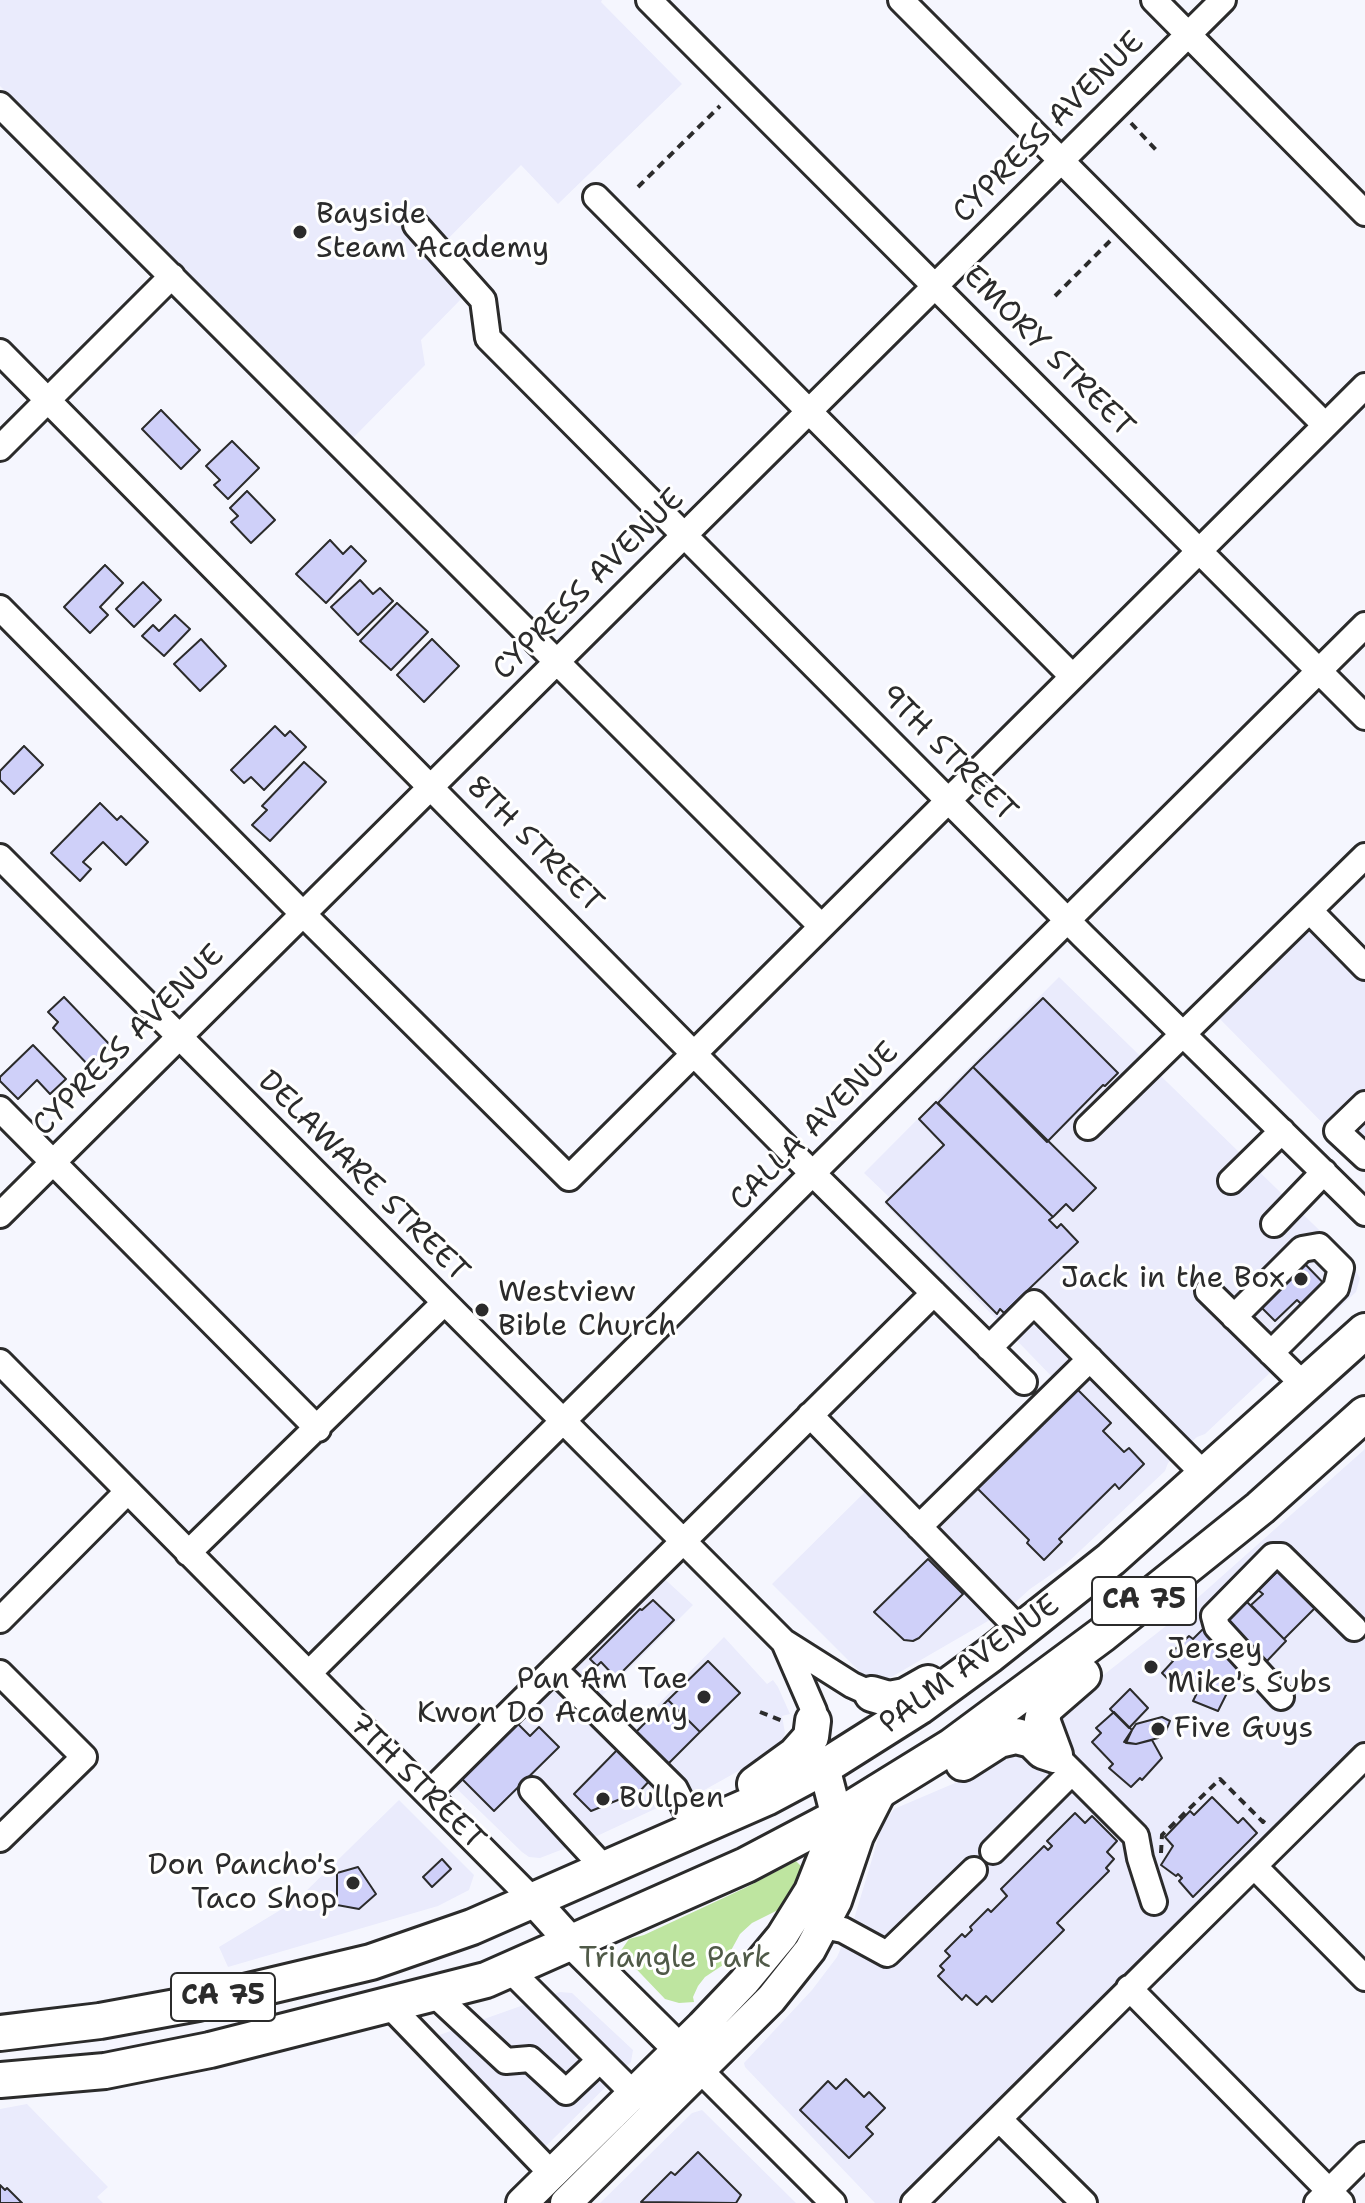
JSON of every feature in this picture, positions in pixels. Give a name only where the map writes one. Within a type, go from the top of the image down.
[{"type":"highway","name":"PALM AVENUE","points":[[824,1767],[919,1707],[1111,1559],[1365,1331]]},
{"type":"highway","name":"PALM AVENUE","points":[[837,1817],[952,1746],[1103,1634],[1260,1508],[1365,1414]]},
{"type":"highway","points":[[1064,1764],[1042,1720],[1045,1708],[1052,1699],[1195,1586],[1260,1508]]},
{"type":"highway","points":[[872,1694],[889,1699],[905,1696],[952,1669],[990,1655]]},
{"type":"highway","points":[[705,1826],[733,1799],[795,1755],[811,1737],[800,1722]]},
{"type":"highway","points":[[898,1779],[936,1772],[969,1760],[999,1740],[1016,1736],[1032,1740],[1064,1764]]},
{"type":"highway","name":"CA 75","points":[[0,2033],[100,2021],[198,2003],[371,1962],[472,1927],[534,1901],[766,1798],[824,1767]]},
{"type":"highway","name":"CA 75","points":[[0,2080],[105,2071],[210,2050],[486,1980],[746,1865],[837,1817]]},
{"type":"main road","points":[[522,2203],[744,1982],[782,1936],[810,1891],[837,1817],[824,1767]]},
{"type":"main road","name":"PALM AVENUE","points":[[573,2201],[771,1999],[810,1950],[836,1901],[858,1836],[898,1779]]},
{"type":"main road","name":"7TH STREET","points":[[534,1901],[700,2070]]},
{"type":"main road","points":[[552,2174],[573,2201]]},
{"type":"street","name":"EMORY STREET","points":[[649,0],[1365,717]]},
{"type":"street","points":[[901,0],[1325,425]]},
{"type":"street","points":[[1154,0],[1365,213]]},
{"type":"street","name":"CYPRESS AVENUE","points":[[0,1215],[1223,0]]},
{"type":"street","points":[[0,105],[821,926]]},
{"type":"street","points":[[596,197],[1072,676]]},
{"type":"street","name":"9TH STREET","points":[[416,225],[483,300],[488,338],[1067,920],[1365,1213]]},
{"type":"street","points":[[0,448],[172,276]]},
{"type":"street","name":"8TH STREET","points":[[0,352],[1024,1382]]},
{"type":"street","points":[[0,608],[569,1178],[1365,386]]},
{"type":"street","name":"CALLA AVENUE","points":[[309,1673],[1365,625]]},
{"type":"street","points":[[1088,1127],[1365,856]]},
{"type":"street","name":"DELAWARE STREET","points":[[0,857],[784,1642],[852,1685],[872,1694]]},
{"type":"street","points":[[1310,911],[1365,967]]},
{"type":"street","points":[[1365,1104],[1337,1131],[1365,1157]]},
{"type":"street","points":[[0,1109],[318,1429]]},
{"type":"street","points":[[1231,1181],[1282,1131]]},
{"type":"street","points":[[1274,1224],[1324,1172]]},
{"type":"street","points":[[1234,1317],[1302,1249],[1319,1246],[1341,1268],[1336,1288],[1271,1353]]},
{"type":"street","points":[[1208,1291],[1303,1384]]},
{"type":"street","points":[[428,1794],[934,1293]]},
{"type":"street","points":[[188,1553],[444,1303]]},
{"type":"street","points":[[989,1348],[1034,1303],[1204,1474]]},
{"type":"street","points":[[919,1527],[1090,1359]]},
{"type":"street","name":"7TH STREET","points":[[0,1362],[534,1901]]},
{"type":"street","points":[[810,1415],[1020,1630]]},
{"type":"street","points":[[0,1620],[128,1491]]},
{"type":"street","points":[[1281,1697],[1217,1627],[1214,1616],[1273,1556],[1281,1556],[1354,1628]]},
{"type":"street","name":"DELAWARE STREET","points":[[784,1642],[814,1711],[800,1722]]},
{"type":"street","points":[[554,1669],[675,1789],[705,1826]]},
{"type":"street","points":[[0,1673],[84,1757],[2,1835]]},
{"type":"street","points":[[914,2203],[1365,1756]]},
{"type":"street","points":[[993,1851],[1064,1764],[1136,1836],[1154,1902]]},
{"type":"street","points":[[532,1790],[606,1870]]},
{"type":"street","points":[[1254,1866],[1365,1978]]},
{"type":"street","points":[[824,1926],[843,1930],[887,1954],[974,1870]]},
{"type":"street","points":[[510,1970],[633,2093]]},
{"type":"street","points":[[1129,1988],[1329,2199],[1365,2155]]},
{"type":"street","points":[[434,1994],[506,2061],[530,2059],[566,2092],[600,2060]]},
{"type":"street","points":[[390,2006],[552,2174]]},
{"type":"street","name":"7TH STREET","points":[[700,2070],[833,2203]]},
{"type":"street","points":[[999,2119],[1084,2203]]},
{"type":"path","points":[[638,187],[720,106]]},
{"type":"path","points":[[1116,107],[1157,151]]},
{"type":"path","points":[[1055,296],[1126,225]]},
{"type":"path","points":[[760,1712],[800,1722]]},
{"type":"path","points":[[1156,1862],[1163,1849],[1162,1835],[1220,1779],[1263,1822],[1268,1816]]},
{"type":"shaded area","name":"Bayside Steam Academy","points":[[0,0],[602,0],[682,84],[558,204],[521,165],[428,259],[464,296],[421,340],[425,365],[352,439],[0,86]]},
{"type":"shaded area","points":[[1309,919],[1365,975],[1365,1166],[1214,1013]]},
{"type":"shaded area","points":[[1059,977],[1349,1259],[1360,1278],[1356,1292],[1205,1434],[1197,1437],[1168,1463],[1165,1471],[1065,1565],[1030,1589],[1007,1610],[888,1679],[863,1675],[772,1584],[879,1478],[917,1517],[1056,1381],[884,1203],[889,1197],[864,1173]]},
{"type":"shaded area","points":[[1365,1449],[1365,1743],[902,2203],[875,2203],[744,2063],[812,1990],[837,1957],[854,1919],[882,1826],[894,1809],[955,1783],[995,1760],[1166,1626]]},
{"type":"shaded area","points":[[646,1562],[693,1605],[600,1698],[632,1731],[724,1637],[767,1684],[773,1680],[778,1687],[790,1714],[782,1716],[785,1733],[782,1741],[769,1754],[690,1798],[687,1794],[597,1836],[540,1858],[529,1857],[457,1789],[440,1767]]},
{"type":"shaded area","points":[[399,1800],[474,1875],[469,1890],[438,1906],[228,1967],[219,1947],[297,1900]]},
{"type":"shaded area","points":[[560,1992],[572,1993],[633,2050],[631,2062],[543,2149],[431,2038]]},
{"type":"shaded area","points":[[27,2104],[108,2187],[97,2197],[103,2203],[0,2203],[0,2109]]},
{"type":"shaded area","points":[[702,2110],[796,2203],[600,2203],[692,2113]]},
{"type":"green space","name":"Triangle Park","points":[[796,1861],[803,1868],[778,1910],[752,1923],[740,1934],[723,1965],[698,1986],[694,2002],[679,2003],[665,1999],[620,1952],[629,1939],[747,1887]]},
{"type":"building","points":[[161,410],[200,450],[181,469],[142,429]]},
{"type":"building","points":[[232,441],[259,468],[228,499],[214,485],[220,480],[206,466]]},
{"type":"building","points":[[247,491],[275,520],[251,543],[231,522],[238,516],[230,508]]},
{"type":"building","points":[[330,540],[343,554],[351,546],[366,561],[326,603],[296,574]]},
{"type":"building","points":[[105,565],[123,583],[100,607],[108,615],[90,633],[64,607]]},
{"type":"building","points":[[360,580],[373,594],[380,588],[393,601],[358,635],[331,607]]},
{"type":"building","points":[[143,582],[161,600],[134,627],[116,609]]},
{"type":"building","points":[[397,603],[428,632],[391,670],[360,641]]},
{"type":"building","points":[[175,615],[190,629],[164,656],[142,636],[153,625],[159,631]]},
{"type":"building","points":[[201,639],[226,666],[200,691],[174,664]]},
{"type":"building","points":[[432,639],[459,666],[424,702],[397,675]]},
{"type":"building","points":[[275,726],[285,736],[290,731],[306,747],[264,790],[251,777],[244,783],[231,770]]},
{"type":"building","points":[[24,746],[43,765],[14,794],[0,780],[0,771]]},
{"type":"building","points":[[304,762],[326,782],[270,841],[252,825],[267,810],[262,806]]},
{"type":"building","points":[[100,803],[117,820],[121,816],[148,842],[126,865],[103,842],[83,862],[91,869],[80,881],[51,853]]},
{"type":"building","points":[[64,997],[111,1046],[90,1067],[53,1028],[58,1022],[48,1012]]},
{"type":"building","points":[[1043,998],[1118,1073],[1047,1142],[973,1067]]},
{"type":"building","points":[[33,1045],[66,1079],[50,1094],[37,1080],[18,1099],[0,1081],[0,1077]]},
{"type":"building","points":[[973,1067],[1096,1188],[1073,1211],[1066,1204],[1053,1217],[938,1103]]},
{"type":"building","points":[[936,1102],[1053,1217],[1049,1220],[1057,1228],[1061,1224],[1078,1242],[1004,1313],[1000,1309],[997,1314],[886,1202],[944,1145],[919,1119]]},
{"type":"building","name":"Jack in the Box","points":[[1302,1261],[1338,1298],[1316,1318],[1297,1300],[1275,1321],[1258,1304]]},
{"type":"building","points":[[1073,1385],[1111,1423],[1103,1431],[1124,1452],[1129,1448],[1144,1464],[1119,1489],[1115,1484],[1059,1539],[1062,1542],[1044,1560],[1027,1543],[1029,1540],[973,1484]]},
{"type":"building","points":[[928,1559],[963,1594],[919,1638],[904,1640],[874,1612]]},
{"type":"building","points":[[1278,1571],[1287,1580],[1291,1577],[1318,1605],[1284,1639],[1251,1605],[1263,1594],[1258,1590]]},
{"type":"building","points":[[653,1600],[674,1620],[616,1678],[601,1662],[597,1666],[590,1659]]},
{"type":"building","points":[[1246,1601],[1286,1641],[1267,1661],[1226,1621]]},
{"type":"building","points":[[1203,1629],[1222,1650],[1246,1669],[1230,1686],[1225,1683],[1221,1690],[1203,1681],[1199,1688],[1185,1673],[1174,1685],[1162,1673],[1173,1661],[1168,1656],[1189,1636],[1193,1639]]},
{"type":"building","name":"Pan Am Tae Kwon Do Academy","points":[[708,1661],[740,1693],[700,1732],[668,1700]]},
{"type":"building","points":[[1203,1681],[1227,1693],[1218,1711],[1193,1701]]},
{"type":"building","points":[[1130,1689],[1148,1708],[1129,1728],[1110,1709]]},
{"type":"building","points":[[668,1700],[700,1732],[667,1765],[635,1733]]},
{"type":"building","points":[[1114,1712],[1132,1730],[1126,1743],[1152,1740],[1162,1758],[1142,1780],[1140,1778],[1131,1787],[1109,1768],[1113,1764],[1092,1742],[1101,1733],[1096,1728]]},
{"type":"building","points":[[1162,1717],[1170,1721],[1166,1731],[1158,1738],[1136,1744],[1124,1742],[1136,1724]]},
{"type":"building","points":[[517,1723],[530,1736],[539,1727],[559,1747],[494,1811],[461,1778]]},
{"type":"building","points":[[620,1747],[652,1778],[640,1791],[591,1811],[574,1794]]},
{"type":"building","points":[[1212,1797],[1238,1823],[1243,1818],[1257,1833],[1193,1897],[1179,1881],[1182,1878],[1178,1874],[1176,1876],[1161,1865],[1173,1846],[1165,1837],[1190,1811],[1194,1815]]},
{"type":"building","points":[[1075,1813],[1085,1823],[1092,1816],[1117,1841],[1107,1852],[1114,1859],[1106,1868],[1109,1871],[1057,1923],[1064,1930],[992,2002],[986,1996],[977,2005],[966,1995],[962,2000],[938,1976],[944,1970],[940,1966],[950,1956],[945,1951],[962,1934],[965,1937],[972,1930],[970,1927],[988,1909],[991,1912],[1007,1896],[1001,1889],[1044,1846],[1048,1850],[1052,1846],[1047,1841]]},
{"type":"building","points":[[442,1859],[451,1869],[432,1887],[423,1877]]},
{"type":"building","name":"Don Pancho's Taco Shop","points":[[358,1867],[376,1894],[359,1909],[337,1905],[337,1873]]},
{"type":"building","points":[[846,2079],[864,2097],[869,2092],[885,2108],[866,2127],[873,2134],[849,2158],[800,2110],[828,2081],[836,2089]]},
{"type":"building","points":[[698,2152],[741,2195],[736,2203],[641,2202],[671,2172],[675,2175]]},
{"type":"building","points":[[0,2185],[5,2190],[7,2188],[22,2203],[0,2203]]},
{"type":"place","name":"Bayside Steam Academy","points":[[300,232]]},
{"type":"place","name":"Jack in the Box","points":[[1301,1279]]},
{"type":"place","name":"Westview Bible Church","points":[[482,1310]]},
{"type":"place","name":"Jersey Mike's Subs","points":[[1151,1667]]},
{"type":"place","name":"Pan Am Tae Kwon Do Academy","points":[[704,1697]]},
{"type":"place","name":"Five Guys","points":[[1158,1729]]},
{"type":"place","name":"Bullpen","points":[[603,1799]]},
{"type":"place","name":"Don Pancho's Taco Shop","points":[[353,1883]]}]
